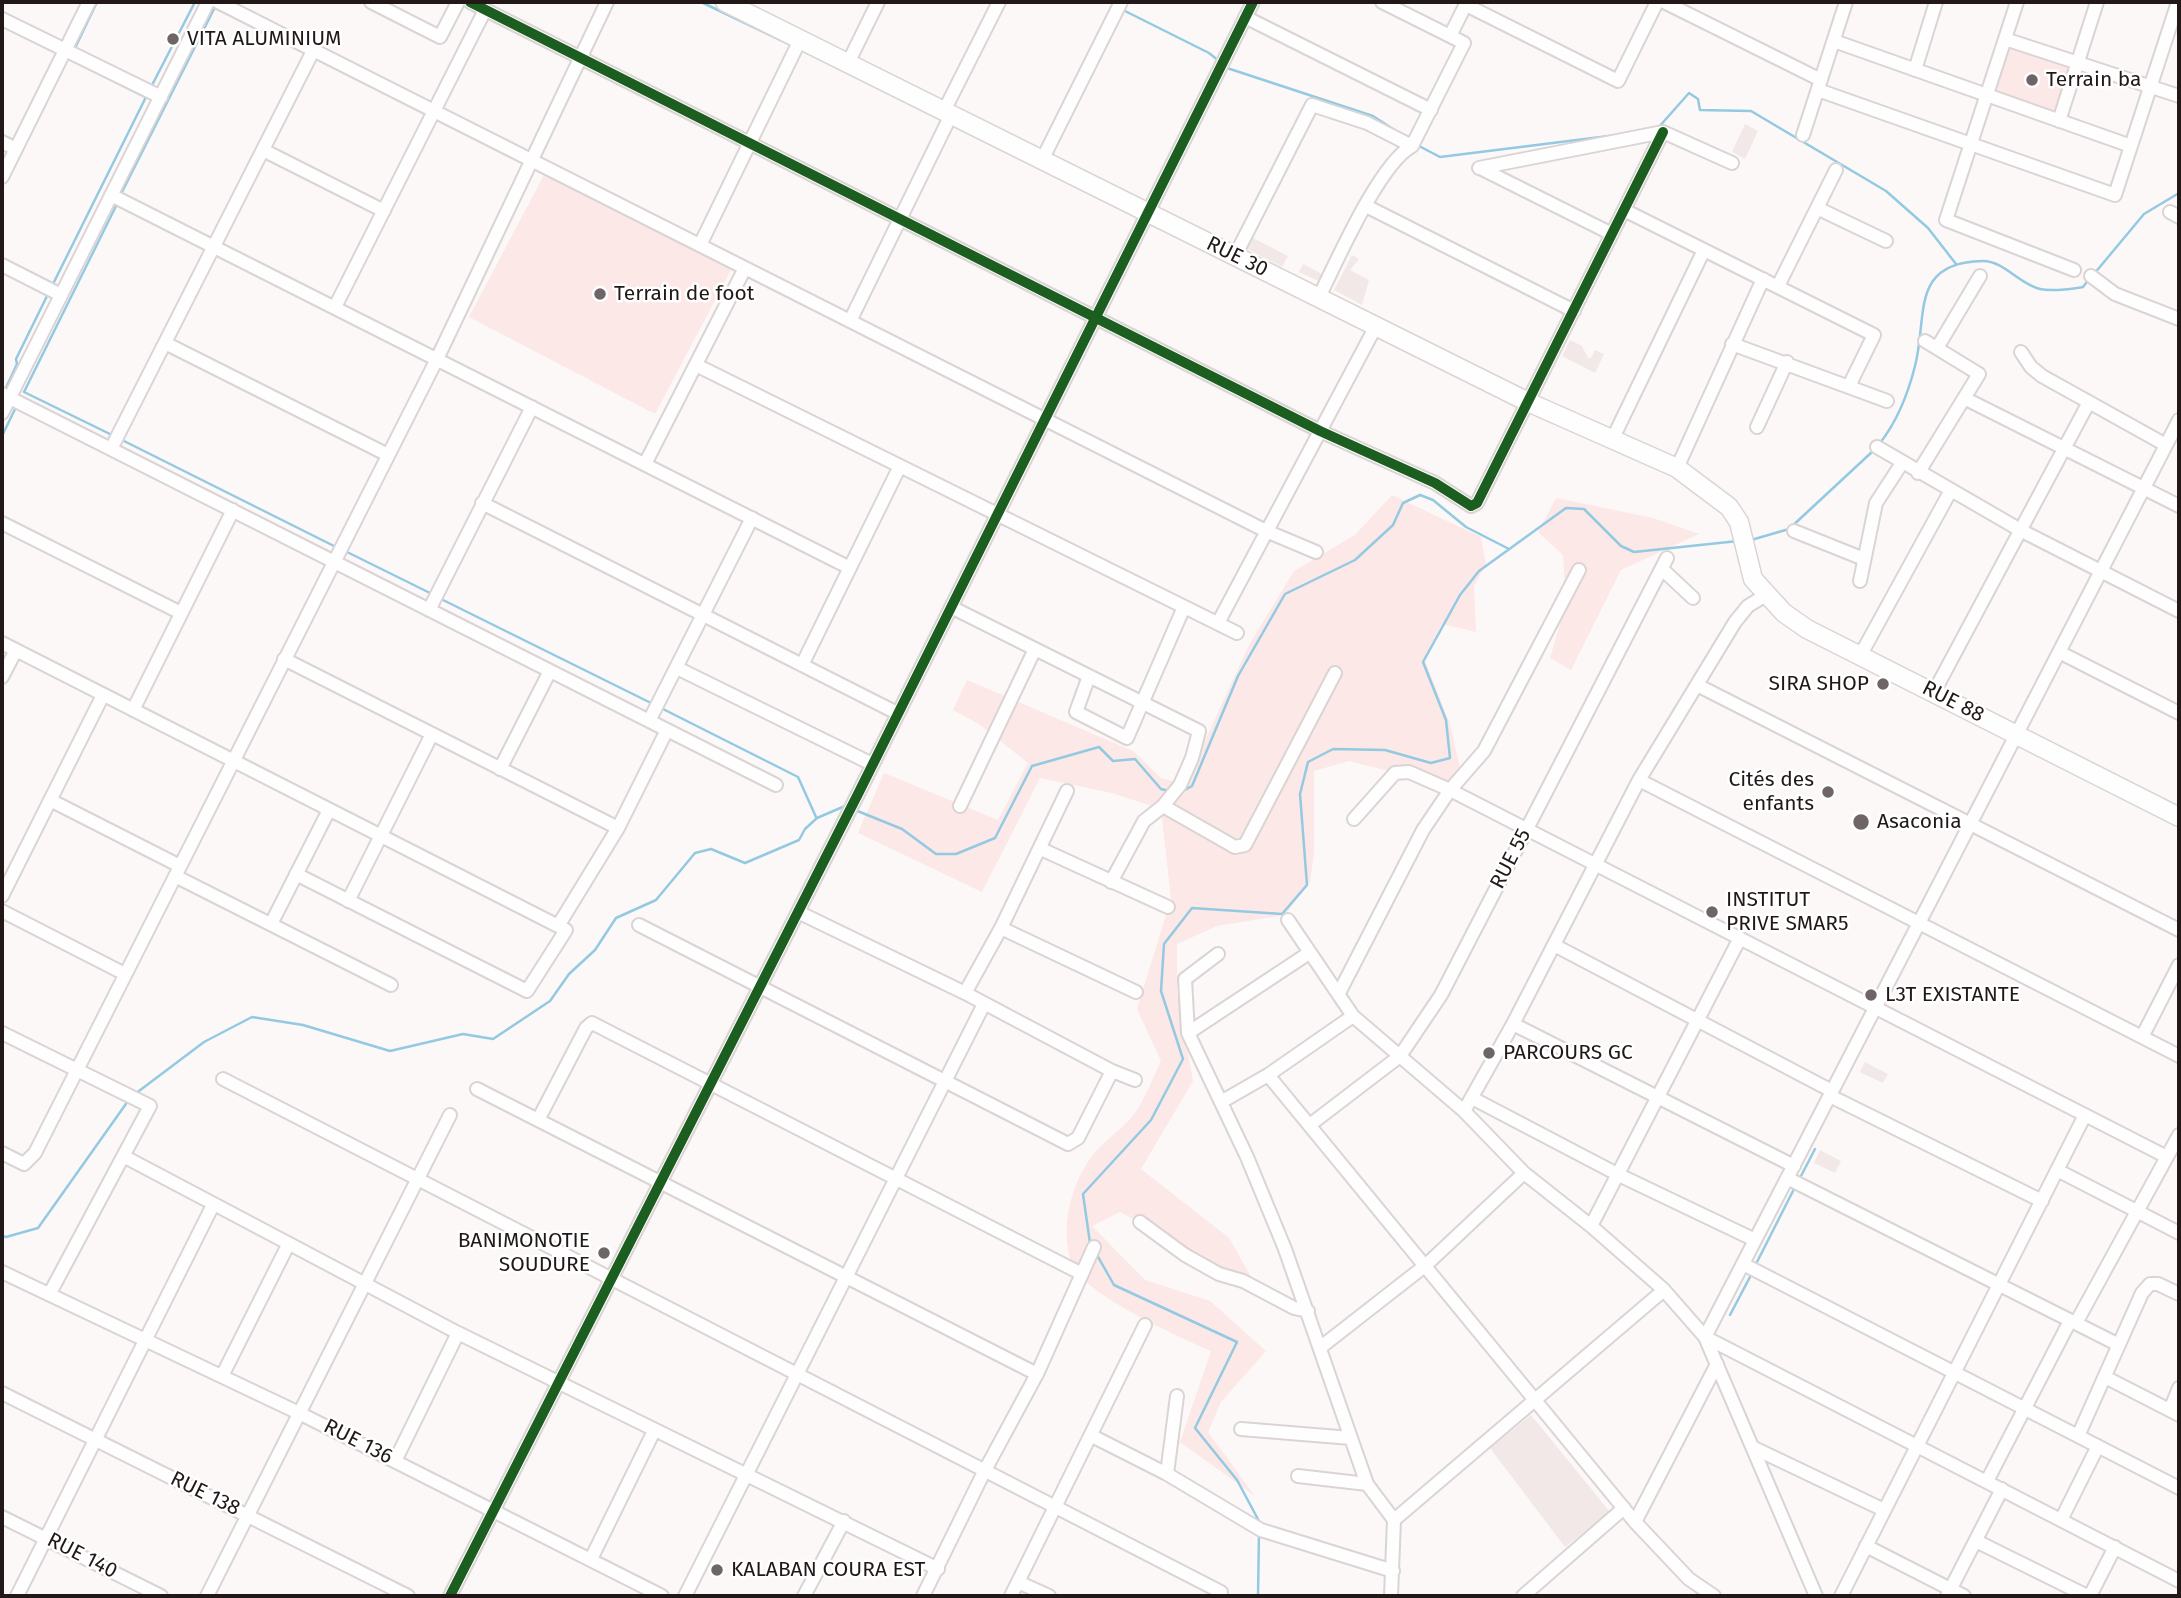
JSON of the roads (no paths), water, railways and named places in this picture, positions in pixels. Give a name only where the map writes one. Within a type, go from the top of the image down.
[{"type":"main road","name":"RUE 30","points":[[725,2],[750,7],[800,40],[1528,402],[1677,468],[1719,497],[1739,523]]},
{"type":"main road","name":"RUE 88","points":[[1739,523],[1753,579],[1766,595],[1807,629],[2179,817]]},
{"type":"street","points":[[2,177],[89,2]]},
{"type":"street","points":[[2,413],[6,396],[61,295],[208,2]]},
{"type":"street","points":[[218,2],[1266,531],[1317,552]]},
{"type":"street","points":[[371,2],[440,37],[458,2]]},
{"type":"street","points":[[470,2],[1320,431],[1435,483],[1471,506],[1477,503],[1663,132]]},
{"type":"street","points":[[2,1153],[24,1164],[30,1160],[77,1071],[437,359],[607,2]]},
{"type":"street","points":[[848,63],[878,2]]},
{"type":"street","points":[[850,321],[900,219],[999,2]]},
{"type":"street","points":[[1042,160],[1121,2]]},
{"type":"street","points":[[450,1596],[858,794],[1253,2]]},
{"type":"street","points":[[1319,297],[1366,206],[1397,155],[1412,146],[1464,43],[1382,2]]},
{"type":"street","points":[[1450,36],[1467,3],[1618,80],[1657,2]]},
{"type":"street","points":[[1664,2],[1819,85],[1971,144],[2115,195],[2178,2]]},
{"type":"street","points":[[1803,135],[1845,5],[1830,2]]},
{"type":"street","points":[[1915,70],[1936,2]]},
{"type":"street","points":[[2017,2],[1947,220],[2074,270]]},
{"type":"street","points":[[2059,121],[2097,2]]},
{"type":"street","points":[[335,307],[485,10]]},
{"type":"street","points":[[1245,17],[1431,110]]},
{"type":"street","points":[[2,19],[160,97]]},
{"type":"street","points":[[2005,39],[2179,96]]},
{"type":"street","points":[[700,245],[800,40]]},
{"type":"street","points":[[1834,41],[2131,146]]},
{"type":"street","points":[[111,449],[314,49]]},
{"type":"street","points":[[1235,256],[1312,105],[1367,123],[1412,146]]},
{"type":"street","points":[[1612,234],[1479,168],[1663,132],[1732,163]]},
{"type":"street","points":[[2,142],[16,149]]},
{"type":"street","points":[[263,150],[384,211]]},
{"type":"street","points":[[1778,286],[1836,170]]},
{"type":"street","points":[[111,195],[850,568]]},
{"type":"street","points":[[1366,206],[1574,311]]},
{"type":"street","points":[[1817,208],[1886,241]]},
{"type":"street","points":[[1624,210],[1874,335],[1849,386]]},
{"type":"street","points":[[1613,438],[1704,250]]},
{"type":"street","points":[[2,265],[61,295]]},
{"type":"street","points":[[645,464],[745,268]]},
{"type":"street","points":[[1937,348],[1980,276]]},
{"type":"street","points":[[2091,276],[2115,293],[2179,319]]},
{"type":"street","points":[[1677,468],[1763,279]]},
{"type":"street","points":[[1218,623],[1376,326]]},
{"type":"street","points":[[1919,472],[1979,374],[1925,341]]},
{"type":"street","points":[[165,343],[388,456]]},
{"type":"street","points":[[1732,344],[1787,362],[1886,401]]},
{"type":"street","points":[[2021,352],[2042,376],[2166,445]]},
{"type":"street","points":[[1757,427],[1787,362]]},
{"type":"street","points":[[696,365],[1237,633]]},
{"type":"street","points":[[6,396],[776,785]]},
{"type":"street","points":[[1964,398],[2179,506]]},
{"type":"street","points":[[1934,692],[2089,402]]},
{"type":"street","points":[[429,610],[532,407]]},
{"type":"street","points":[[1705,1337],[2179,419]]},
{"type":"street","points":[[1877,447],[1950,492],[2179,611]]},
{"type":"street","points":[[1860,581],[1876,503],[1902,463]]},
{"type":"street","points":[[802,665],[900,466]]},
{"type":"street","points":[[1860,656],[1950,492]]},
{"type":"street","points":[[482,503],[897,713]]},
{"type":"street","points":[[133,710],[233,510]]},
{"type":"street","points":[[649,721],[752,518]]},
{"type":"street","points":[[2,523],[181,613]]},
{"type":"street","points":[[1794,531],[1864,559]]},
{"type":"street","name":"RUE 55","points":[[1311,1124],[1400,1056],[1441,995],[1665,564],[1693,598]]},
{"type":"street","points":[[1339,993],[1423,830],[1451,790],[1485,751],[1579,570]]},
{"type":"street","points":[[1464,1111],[1513,1024],[1639,780],[1699,686],[1735,622],[1748,607],[1766,595]]},
{"type":"street","points":[[951,607],[1196,729],[1200,735],[1180,785],[1163,806],[1144,821],[1111,882]]},
{"type":"street","points":[[1089,676],[1076,707],[1079,716],[1127,738],[1184,607]]},
{"type":"street","points":[[2,643],[566,930],[527,991],[296,874]]},
{"type":"street","points":[[960,806],[1035,649]]},
{"type":"street","points":[[2,677],[16,650]]},
{"type":"street","points":[[2059,652],[2179,713]]},
{"type":"street","points":[[284,659],[618,828]]},
{"type":"street","points":[[677,668],[872,764]]},
{"type":"street","points":[[500,769],[550,671]]},
{"type":"street","points":[[1163,806],[1235,847],[1245,845],[1335,673]]},
{"type":"street","points":[[1699,686],[2179,930]]},
{"type":"street","points":[[2,896],[103,695]]},
{"type":"street","points":[[558,926],[618,828],[667,730]]},
{"type":"street","points":[[348,901],[432,734]]},
{"type":"street","points":[[1354,819],[1395,773],[1401,770],[1451,790],[2167,1157]]},
{"type":"street","points":[[1639,780],[2179,1056]]},
{"type":"street","points":[[965,993],[1001,928],[1068,791]]},
{"type":"street","points":[[50,800],[271,924],[391,985]]},
{"type":"street","points":[[271,924],[329,810]]},
{"type":"street","points":[[1041,849],[1168,907]]},
{"type":"street","points":[[2,911],[125,974]]},
{"type":"street","points":[[797,912],[965,993],[1112,1071],[1135,1080]]},
{"type":"street","points":[[1288,920],[1353,1016],[1464,1111],[1524,1173],[1591,1226],[1664,1290],[1705,1337],[1816,1596]]},
{"type":"street","points":[[639,925],[1068,1144],[1078,1138],[1112,1071]]},
{"type":"street","points":[[1001,928],[1136,992]]},
{"type":"street","points":[[1591,1226],[1740,939]]},
{"type":"street","points":[[1553,946],[2042,1201]]},
{"type":"street","points":[[1188,1033],[1309,953]]},
{"type":"street","points":[[1218,954],[1185,979],[1188,1033],[1264,1197],[1321,1346],[1367,1484],[1394,1520],[1391,1596]]},
{"type":"street","points":[[2143,1037],[2179,965]]},
{"type":"street","points":[[685,1596],[984,1004]]},
{"type":"street","points":[[1221,1102],[1269,1075],[1353,1016]]},
{"type":"street","points":[[538,1120],[586,1028],[592,1023],[1082,1274]]},
{"type":"street","points":[[1513,1024],[1794,1166]]},
{"type":"street","points":[[2,1033],[150,1106],[50,1293]]},
{"type":"street","points":[[1269,1075],[1635,1522],[1689,1579],[1714,1596]]},
{"type":"street","points":[[223,1079],[1221,1592]]},
{"type":"street","points":[[477,1089],[1037,1374]]},
{"type":"street","points":[[1472,1098],[1619,1175],[1755,1240]]},
{"type":"street","points":[[207,1596],[450,1115]]},
{"type":"street","points":[[1841,1596],[2085,1115]]},
{"type":"street","points":[[1987,1482],[2073,1322],[2179,1135]]},
{"type":"street","points":[[125,1157],[458,1333],[654,1431],[747,1473],[937,1569]]},
{"type":"street","points":[[2057,1170],[2179,1233]]},
{"type":"street","points":[[1321,1346],[1426,1265],[1524,1173]]},
{"type":"street","points":[[1787,1178],[2119,1345]]},
{"type":"street","points":[[17,1596],[148,1340],[213,1205]]},
{"type":"street","points":[[1140,1222],[1185,1255],[1219,1274],[1244,1281],[1294,1308],[1308,1311]]},
{"type":"street","points":[[222,1376],[288,1245]]},
{"type":"street","points":[[923,1596],[984,1472],[1037,1374],[1094,1247]]},
{"type":"street","points":[[1743,1264],[2179,1488]]},
{"type":"street","name":"RUE 136","points":[[2,1272],[301,1414],[662,1596]]},
{"type":"street","points":[[2078,1436],[2142,1293],[2150,1284],[2158,1284],[2179,1294]]},
{"type":"street","points":[[1394,1520],[1664,1290]]},
{"type":"street","points":[[1011,1596],[1145,1325]]},
{"type":"street","points":[[396,1461],[458,1333]]},
{"type":"street","points":[[1705,1337],[2179,1581]]},
{"type":"street","points":[[1635,1522],[1717,1364]]},
{"type":"street","points":[[2105,1377],[2175,1412],[2179,1388]]},
{"type":"street","name":"RUE 138","points":[[2,1394],[408,1596]]},
{"type":"street","points":[[1167,1474],[1177,1396]]},
{"type":"street","points":[[1241,1429],[1351,1438]]},
{"type":"street","points":[[591,1559],[654,1431]]},
{"type":"street","points":[[1092,1436],[1167,1474],[1261,1530],[1393,1571]]},
{"type":"street","points":[[2061,1520],[2098,1446]]},
{"type":"street","points":[[1754,1448],[1884,1510]]},
{"type":"street","points":[[1298,1476],[1367,1484]]},
{"type":"street","points":[[1949,1593],[2002,1489]]},
{"type":"street","points":[[1523,1596],[1624,1508]]},
{"type":"street","name":"RUE 140","points":[[2,1517],[161,1596]]},
{"type":"street","points":[[804,1596],[844,1521]]},
{"type":"street","points":[[1976,1541],[2088,1596],[2115,1547]]},
{"type":"street","points":[[1866,1546],[1949,1593],[1964,1596]]},
{"type":"street","points":[[1018,1582],[1049,1596]]},
{"type":"waterway","points":[[75,48],[97,2]]},
{"type":"waterway","points":[[150,89],[195,2]]},
{"type":"waterway","points":[[701,2],[789,44]]},
{"type":"waterway","points":[[1256,9],[1260,2]]},
{"type":"waterway","points":[[120,196],[216,5]]},
{"type":"waterway","points":[[1123,10],[1209,53],[1219,61]]},
{"type":"waterway","points":[[70,57],[69,59],[145,97]]},
{"type":"waterway","points":[[1227,68],[1373,116],[1396,131]]},
{"type":"waterway","points":[[1194,134],[1224,74]]},
{"type":"waterway","points":[[1658,128],[1689,93],[1698,99],[1700,110],[1751,111],[1886,191],[1928,228],[1956,264]]},
{"type":"waterway","points":[[52,286],[147,95]]},
{"type":"waterway","points":[[1419,146],[1440,157],[1617,135]]},
{"type":"waterway","points":[[2094,274],[2144,214],[2179,193]]},
{"type":"waterway","points":[[114,436],[24,392],[118,202]]},
{"type":"waterway","points":[[1880,443],[1906,397],[1919,347],[1926,296],[1932,282],[1943,271],[1959,264],[1991,262],[2033,287],[2050,290],[2083,287],[2089,279]]},
{"type":"waterway","points":[[5,390],[17,364],[16,359],[49,292]]},
{"type":"waterway","points":[[2,436],[16,407]]},
{"type":"waterway","points":[[120,439],[336,547]]},
{"type":"waterway","points":[[1751,540],[1789,529],[1873,451]]},
{"type":"waterway","points":[[1179,793],[1192,786],[1238,676],[1285,594],[1355,560],[1393,525],[1403,503],[1420,495],[1433,500],[1466,527],[1509,549]]},
{"type":"waterway","points":[[1090,1243],[1083,1194],[1151,1120],[1183,1059],[1161,991],[1164,944],[1192,908],[1282,914],[1307,885],[1300,794],[1308,762],[1333,749],[1385,750],[1431,763],[1450,758],[1446,720],[1423,662],[1460,595],[1479,571],[1566,508],[1584,509],[1621,546],[1634,552],[1738,541]]},
{"type":"waterway","points":[[345,551],[434,595]]},
{"type":"waterway","points":[[439,598],[653,704]]},
{"type":"waterway","points":[[659,707],[798,777],[816,817]]},
{"type":"waterway","points":[[855,810],[902,829],[936,854],[956,854],[995,838],[1032,766],[1099,747],[1113,761],[1135,759],[1161,789],[1169,791]]},
{"type":"waterway","points":[[135,1094],[204,1042],[252,1017],[303,1025],[390,1051],[463,1034],[493,1039],[550,1001],[569,974],[595,950],[616,918],[656,900],[695,853],[711,849],[745,863],[799,840],[805,829],[817,818],[845,806]]},
{"type":"waterway","points":[[2,1236],[38,1228],[128,1101]]},
{"type":"waterway","points":[[1800,1178],[1815,1149]]},
{"type":"waterway","points":[[1755,1266],[1795,1187]]},
{"type":"waterway","points":[[1097,1255],[1114,1285],[1237,1342],[1195,1428],[1237,1480],[1260,1523]]},
{"type":"waterway","points":[[1730,1315],[1751,1275]]},
{"type":"waterway","points":[[1258,1596],[1259,1533]]},
{"type":"place","name":"VITA ALUMINIUM","points":[[173,39]]},
{"type":"place","name":"Terrain ba","points":[[2032,80]]},
{"type":"place","name":"Terrain de foot","points":[[600,294]]},
{"type":"place","name":"SIRA SHOP","points":[[1883,684]]},
{"type":"place","name":"Cités des enfants","points":[[1828,792]]},
{"type":"place","name":"Asaconia","points":[[1861,822]]},
{"type":"place","name":"INSTITUT PRIVE SMAR5","points":[[1712,912]]},
{"type":"place","name":"L3T EXISTANTE","points":[[1871,995]]},
{"type":"place","name":"PARCOURS GC","points":[[1489,1053]]},
{"type":"place","name":"BANIMONOTIE SOUDURE","points":[[604,1253]]},
{"type":"place","name":"KALABAN COURA EST","points":[[717,1570]]}]
